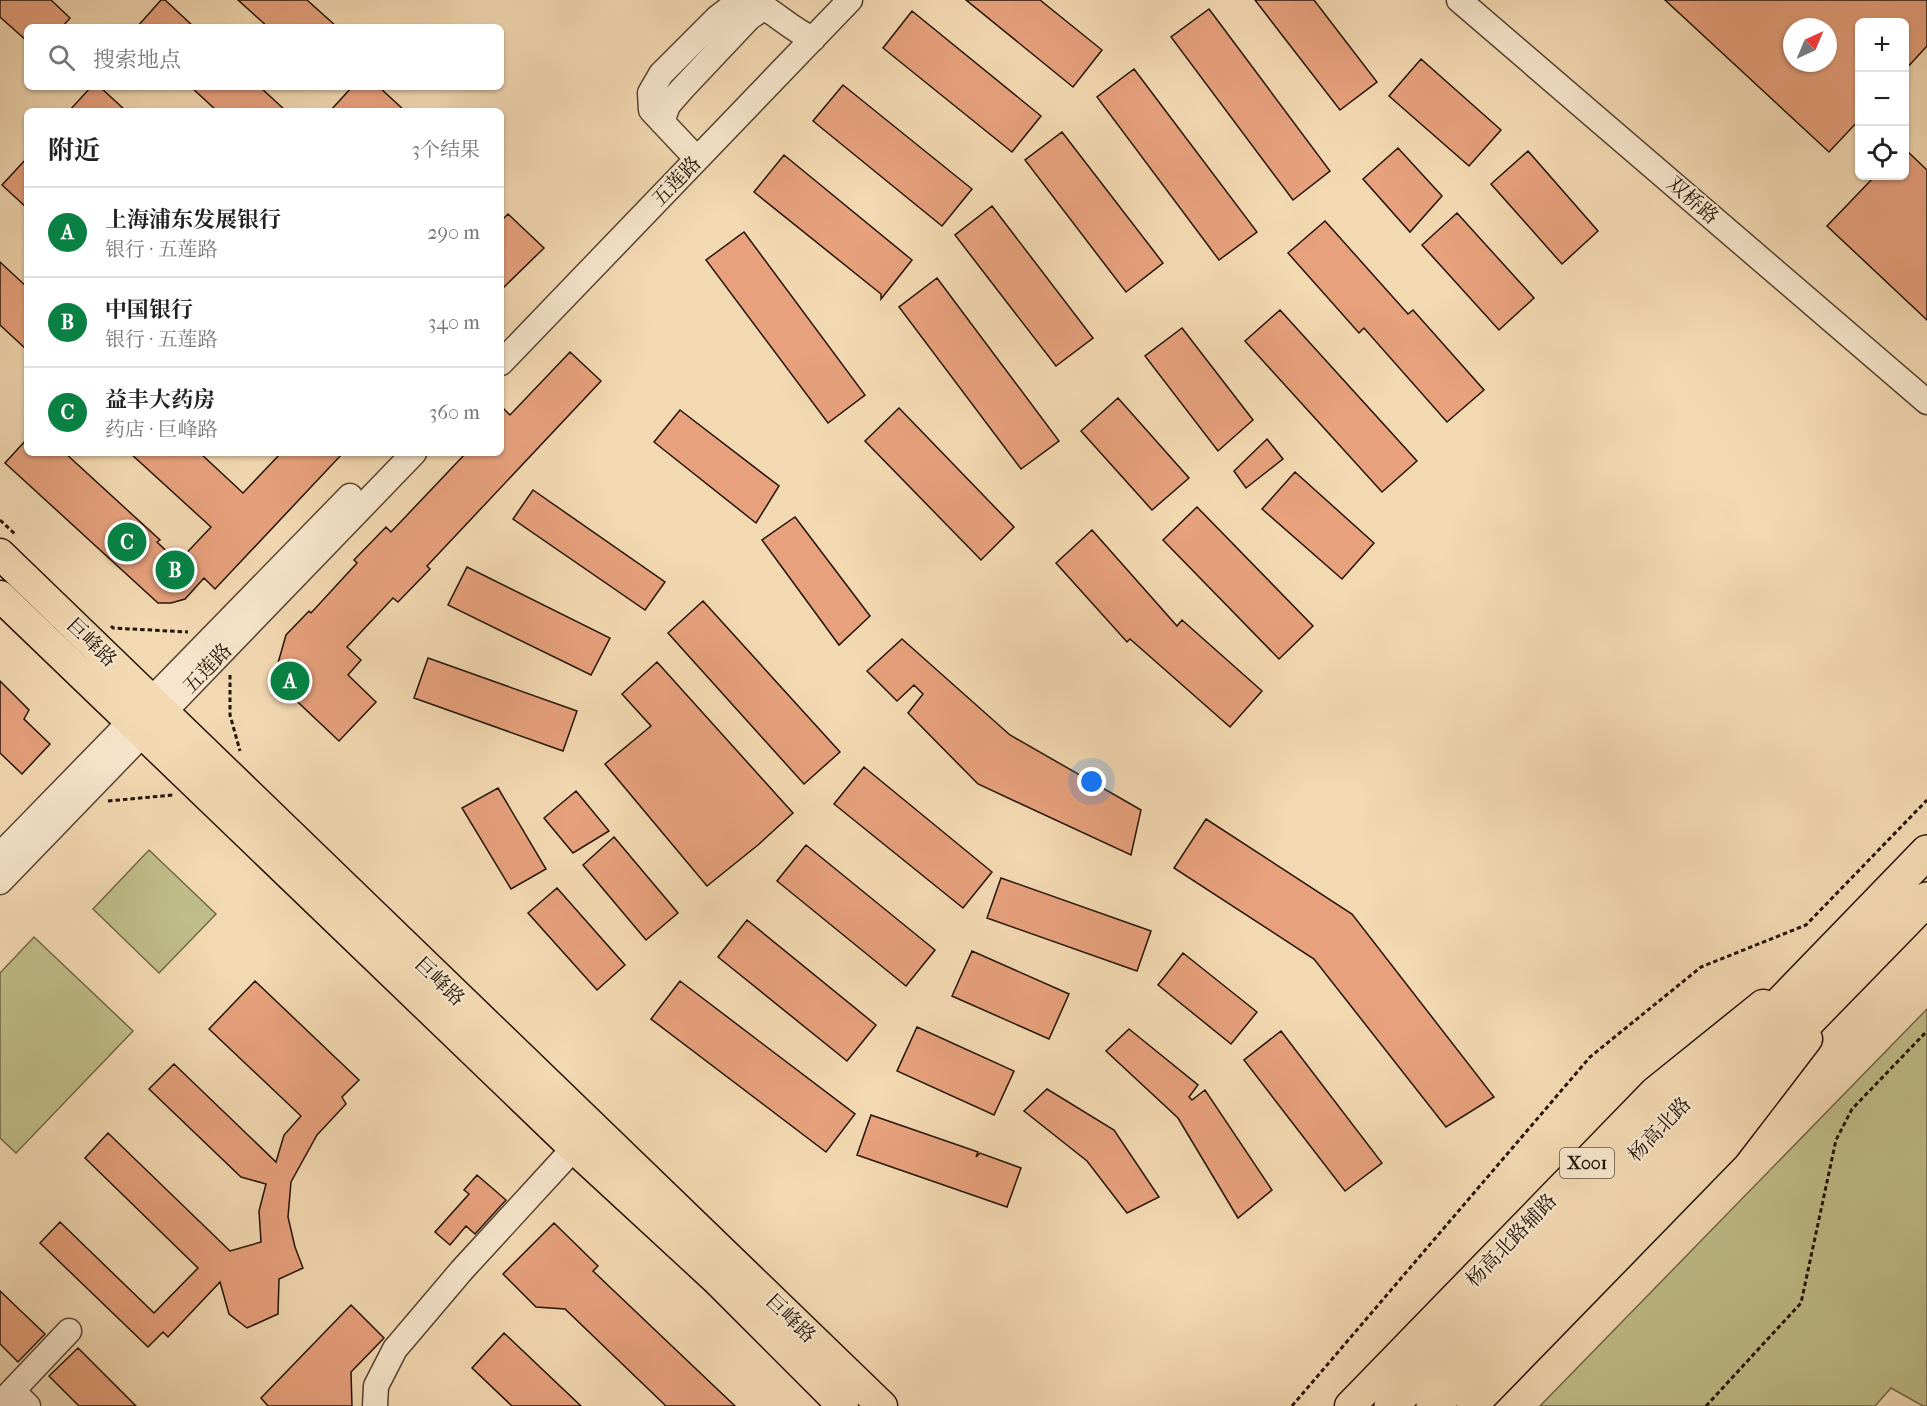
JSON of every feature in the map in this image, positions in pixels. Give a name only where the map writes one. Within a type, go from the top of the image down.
[{"type":"highway","name":"杨高北路","points":[[1433,1406],[1842,940],[1927,852]]},
{"type":"highway","name":"杨高北路","points":[[1391,1406],[1866,962],[1927,899]]},
{"type":"main road","name":"巨峰路","points":[[8,544],[147,717],[574,1148],[716,1279],[843,1406]]},
{"type":"main road","name":"巨峰路","points":[[0,596],[147,717],[882,1406]]},
{"type":"main road","name":"杨高北路辅路","points":[[1350,1406],[1656,1092],[1842,940]]},
{"type":"main road","name":"X001","points":[[1472,1406],[1725,1146],[1866,962]]},
{"type":"street","name":"五莲路","points":[[805,36],[827,0]]},
{"type":"street","name":"五莲路","points":[[504,360],[692,154],[805,36],[850,0]]},
{"type":"street","name":"双桥路","points":[[1458,0],[1927,402]]},
{"type":"street","points":[[692,154],[662,122],[668,105],[749,18],[755,2],[805,36]]},
{"type":"street","name":"五莲路","points":[[504,339],[692,154]]},
{"type":"street","name":"五莲路","points":[[0,882],[147,717],[217,632],[389,456]]},
{"type":"street","name":"五莲路","points":[[0,855],[147,717],[411,456]]},
{"type":"street","points":[[375,1406],[376,1386],[395,1349],[470,1262],[574,1148]]},
{"type":"street","points":[[14,1400],[69,1331]]},
{"type":"path","points":[[0,520],[8,544]]},
{"type":"path","points":[[105,620],[113,628],[217,632]]},
{"type":"path","points":[[103,802],[175,795],[182,797]]},
{"type":"path","points":[[1292,1406],[1590,1057],[1701,967],[1806,925],[1927,800]]},
{"type":"path","points":[[1706,1406],[1801,1303],[1836,1140],[1852,1109],[1927,1031]]},
{"type":"shaded area","points":[[149,850],[216,914],[159,973],[93,909]]},
{"type":"shaded area","points":[[34,937],[133,1031],[16,1153],[0,1138],[0,973]]},
{"type":"shaded area","points":[[1927,1009],[1927,1406],[1891,1388],[1875,1406],[1540,1406]]},
{"type":"building","points":[[0,0],[51,0],[70,18],[65,24],[24,24],[24,38],[0,17]]},
{"type":"building","points":[[161,0],[165,0],[191,24],[140,24]]},
{"type":"building","points":[[238,0],[307,0],[334,24],[265,24]]},
{"type":"building","points":[[966,0],[1040,0],[1102,50],[1073,87]]},
{"type":"building","points":[[1255,0],[1314,0],[1377,82],[1340,110]]},
{"type":"building","points":[[1665,0],[1927,0],[1927,46],[1909,66],[1909,18],[1855,18],[1855,124],[1829,152]]},
{"type":"building","points":[[1209,9],[1330,171],[1293,200],[1171,37]]},
{"type":"building","points":[[912,11],[1041,116],[1012,152],[883,48]]},
{"type":"building","points":[[1421,59],[1501,130],[1469,166],[1389,96]]},
{"type":"building","points":[[1134,69],[1257,232],[1219,260],[1097,97]]},
{"type":"building","points":[[843,85],[972,189],[942,226],[813,121]]},
{"type":"building","points":[[88,90],[103,90],[123,108],[72,108]]},
{"type":"building","points":[[194,90],[263,90],[283,108],[214,108]]},
{"type":"building","points":[[349,90],[382,90],[402,108],[333,108]]},
{"type":"building","points":[[1062,132],[1163,263],[1126,292],[1025,160]]},
{"type":"building","points":[[1398,148],[1442,196],[1410,232],[1363,179]]},
{"type":"building","points":[[1528,151],[1598,231],[1562,264],[1491,184]]},
{"type":"building","points":[[1909,153],[1927,170],[1927,320],[1827,226],[1871,180],[1909,180]]},
{"type":"building","points":[[784,155],[912,260],[881,299],[881,294],[754,192]]},
{"type":"building","points":[[24,161],[24,205],[2,185]]},
{"type":"building","points":[[992,206],[1093,338],[1056,366],[955,235]]},
{"type":"building","points":[[1457,213],[1534,298],[1499,330],[1422,245]]},
{"type":"building","points":[[508,214],[544,248],[504,287],[504,218]]},
{"type":"building","points":[[1325,221],[1408,314],[1413,310],[1484,390],[1447,422],[1364,328],[1359,333],[1288,253]]},
{"type":"building","points":[[744,232],[865,395],[828,423],[706,260]]},
{"type":"building","points":[[0,262],[24,284],[24,347],[0,325]]},
{"type":"building","points":[[937,278],[1059,441],[1021,469],[899,307]]},
{"type":"building","points":[[1280,310],[1417,461],[1382,492],[1245,341]]},
{"type":"building","points":[[1182,328],[1253,420],[1218,451],[1145,356]]},
{"type":"building","points":[[570,352],[601,381],[427,566],[430,569],[398,602],[393,598],[347,647],[361,660],[348,675],[376,702],[339,741],[283,688],[278,663],[286,635],[309,611],[311,613],[357,563],[354,560],[386,527],[391,532],[463,456],[504,456],[504,409],[510,415]]},
{"type":"building","points":[[1118,398],[1189,478],[1152,510],[1081,431]]},
{"type":"building","points":[[899,408],[1014,527],[981,560],[865,441]]},
{"type":"building","points":[[680,410],[779,486],[756,523],[654,442]]},
{"type":"building","points":[[1267,439],[1283,459],[1246,488],[1234,471]]},
{"type":"building","points":[[24,442],[24,456],[68,456],[160,540],[157,542],[178,562],[211,527],[133,456],[203,456],[243,493],[278,456],[340,456],[215,589],[204,578],[185,599],[171,603],[158,603],[5,463]]},
{"type":"building","points":[[1295,472],[1374,543],[1342,579],[1262,509]]},
{"type":"building","points":[[533,490],[665,582],[645,610],[513,519]]},
{"type":"building","points":[[1197,507],[1313,626],[1279,659],[1163,540]]},
{"type":"building","points":[[795,517],[870,616],[839,645],[762,540]]},
{"type":"building","points":[[1092,530],[1177,626],[1182,620],[1262,691],[1230,727],[1130,639],[1127,642],[1056,563]]},
{"type":"building","points":[[467,567],[610,638],[591,675],[448,605]]},
{"type":"building","points":[[703,601],[840,752],[804,784],[668,633]]},
{"type":"building","points":[[902,639],[1010,735],[1141,810],[1131,855],[978,784],[908,713],[923,694],[914,685],[897,701],[867,671]]},
{"type":"building","points":[[428,658],[577,711],[563,751],[414,698]]},
{"type":"building","points":[[657,662],[793,813],[707,886],[605,764],[651,726],[622,694]]},
{"type":"building","points":[[0,681],[29,710],[24,719],[50,744],[22,774],[0,753]]},
{"type":"building","points":[[864,767],[992,872],[963,908],[834,804]]},
{"type":"building","points":[[498,788],[546,869],[511,889],[462,808]]},
{"type":"building","points":[[576,791],[609,831],[573,853],[544,818]]},
{"type":"building","points":[[1206,819],[1352,914],[1494,1097],[1446,1127],[1314,959],[1174,868]]},
{"type":"building","points":[[614,837],[678,913],[646,940],[583,865]]},
{"type":"building","points":[[806,845],[935,950],[906,986],[777,881]]},
{"type":"building","points":[[1001,878],[1151,931],[1137,971],[987,918]]},
{"type":"building","points":[[557,888],[625,965],[597,990],[528,913]]},
{"type":"building","points":[[747,920],[876,1025],[847,1061],[718,957]]},
{"type":"building","points":[[972,951],[1069,994],[1049,1039],[952,996]]},
{"type":"building","points":[[1183,953],[1257,1012],[1231,1044],[1158,985]]},
{"type":"building","points":[[255,981],[359,1080],[342,1097],[346,1104],[317,1135],[291,1182],[288,1217],[303,1268],[279,1279],[278,1314],[247,1328],[229,1314],[220,1282],[168,1337],[163,1332],[148,1347],[40,1243],[60,1222],[154,1313],[198,1268],[85,1158],[108,1133],[230,1251],[261,1242],[259,1211],[266,1184],[241,1177],[149,1089],[174,1064],[276,1162],[284,1135],[301,1116],[209,1029]]},
{"type":"building","points":[[680,981],[855,1114],[826,1152],[651,1019]]},
{"type":"building","points":[[917,1027],[1014,1071],[994,1115],[897,1071]]},
{"type":"building","points":[[1129,1029],[1198,1085],[1189,1097],[1192,1100],[1205,1090],[1272,1190],[1238,1218],[1178,1118],[1106,1051]]},
{"type":"building","points":[[1281,1031],[1382,1163],[1345,1191],[1244,1060]]},
{"type":"building","points":[[1047,1089],[1114,1130],[1159,1197],[1127,1213],[1087,1161],[1024,1111]]},
{"type":"building","points":[[871,1115],[978,1152],[976,1157],[980,1153],[1021,1168],[1007,1207],[857,1155]]},
{"type":"building","points":[[477,1175],[506,1200],[475,1234],[466,1226],[450,1245],[435,1232],[469,1194],[464,1190]]},
{"type":"building","points":[[554,1223],[598,1266],[593,1271],[735,1406],[666,1406],[565,1309],[536,1307],[503,1274]]},
{"type":"building","points":[[0,1291],[45,1334],[18,1362],[0,1344]]},
{"type":"building","points":[[351,1305],[384,1338],[351,1372],[352,1406],[268,1406],[261,1398]]},
{"type":"building","points":[[504,1333],[581,1406],[512,1406],[472,1368]]},
{"type":"building","points":[[78,1348],[136,1406],[79,1406],[49,1376]]},
{"type":"place","name":"益丰大药房","points":[[127,542]]},
{"type":"place","name":"中国银行","points":[[175,570]]},
{"type":"place","name":"上海浦东发展银行","points":[[290,681]]}]
